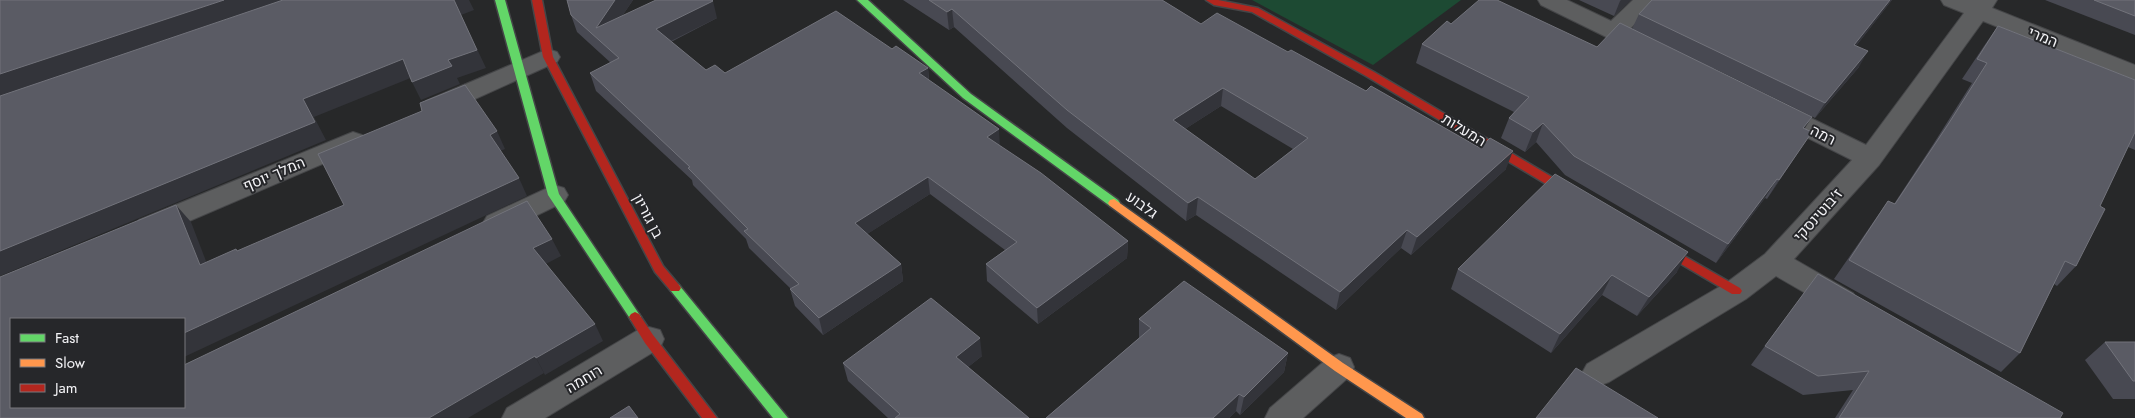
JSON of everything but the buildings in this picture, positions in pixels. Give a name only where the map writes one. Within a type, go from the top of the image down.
[{"type":"main road","points":[[500,0],[554,195],[649,339],[710,418]]},
{"type":"main road","name":"בן גוריון","points":[[537,0],[548,57],[659,269],[781,418]]},
{"type":"main road","name":"גלבוע","points":[[862,0],[967,96],[1339,367],[1417,418]]},
{"type":"main road","name":"המעלות","points":[[1211,0],[1217,3],[1255,10],[1370,74],[1592,205]]},
{"type":"main road","points":[[1642,236],[1736,291]]},
{"type":"street","points":[[1549,0],[1667,58]]},
{"type":"street","points":[[1614,32],[1646,0]]},
{"type":"street","name":"המרי","points":[[1952,0],[1982,5],[2135,74]]},
{"type":"street","name":"ז'בוטינסקי","points":[[1598,373],[1736,291],[1775,262],[1870,158],[1982,5]]},
{"type":"street","points":[[410,117],[548,57]]},
{"type":"street","name":"רמה","points":[[1755,102],[1870,158]]},
{"type":"street","name":"המלך יוסף","points":[[128,236],[373,133]]},
{"type":"street","points":[[475,233],[554,195]]},
{"type":"street","points":[[1775,262],[1868,315]]},
{"type":"street","name":"רוחמה","points":[[518,418],[649,339]]},
{"type":"street","points":[[1281,418],[1339,367]]},
{"type":"green space","points":[[1252,0],[1461,0],[1373,65]]},
{"type":"traffic: fast","points":[[500,0],[554,195],[635,317]]},
{"type":"traffic: fast","points":[[862,0],[967,96],[1114,203]]},
{"type":"traffic: fast","points":[[675,288],[781,418]]},
{"type":"traffic: slow","points":[[1114,203],[1339,367],[1417,418]]},
{"type":"traffic: jam","points":[[537,0],[548,57],[659,269],[675,288]]},
{"type":"traffic: jam","points":[[1211,0],[1217,3],[1255,10],[1370,74],[1580,199]]},
{"type":"traffic: jam","points":[[1651,241],[1736,291]]},
{"type":"traffic: jam","points":[[635,317],[649,339],[710,418]]}]
